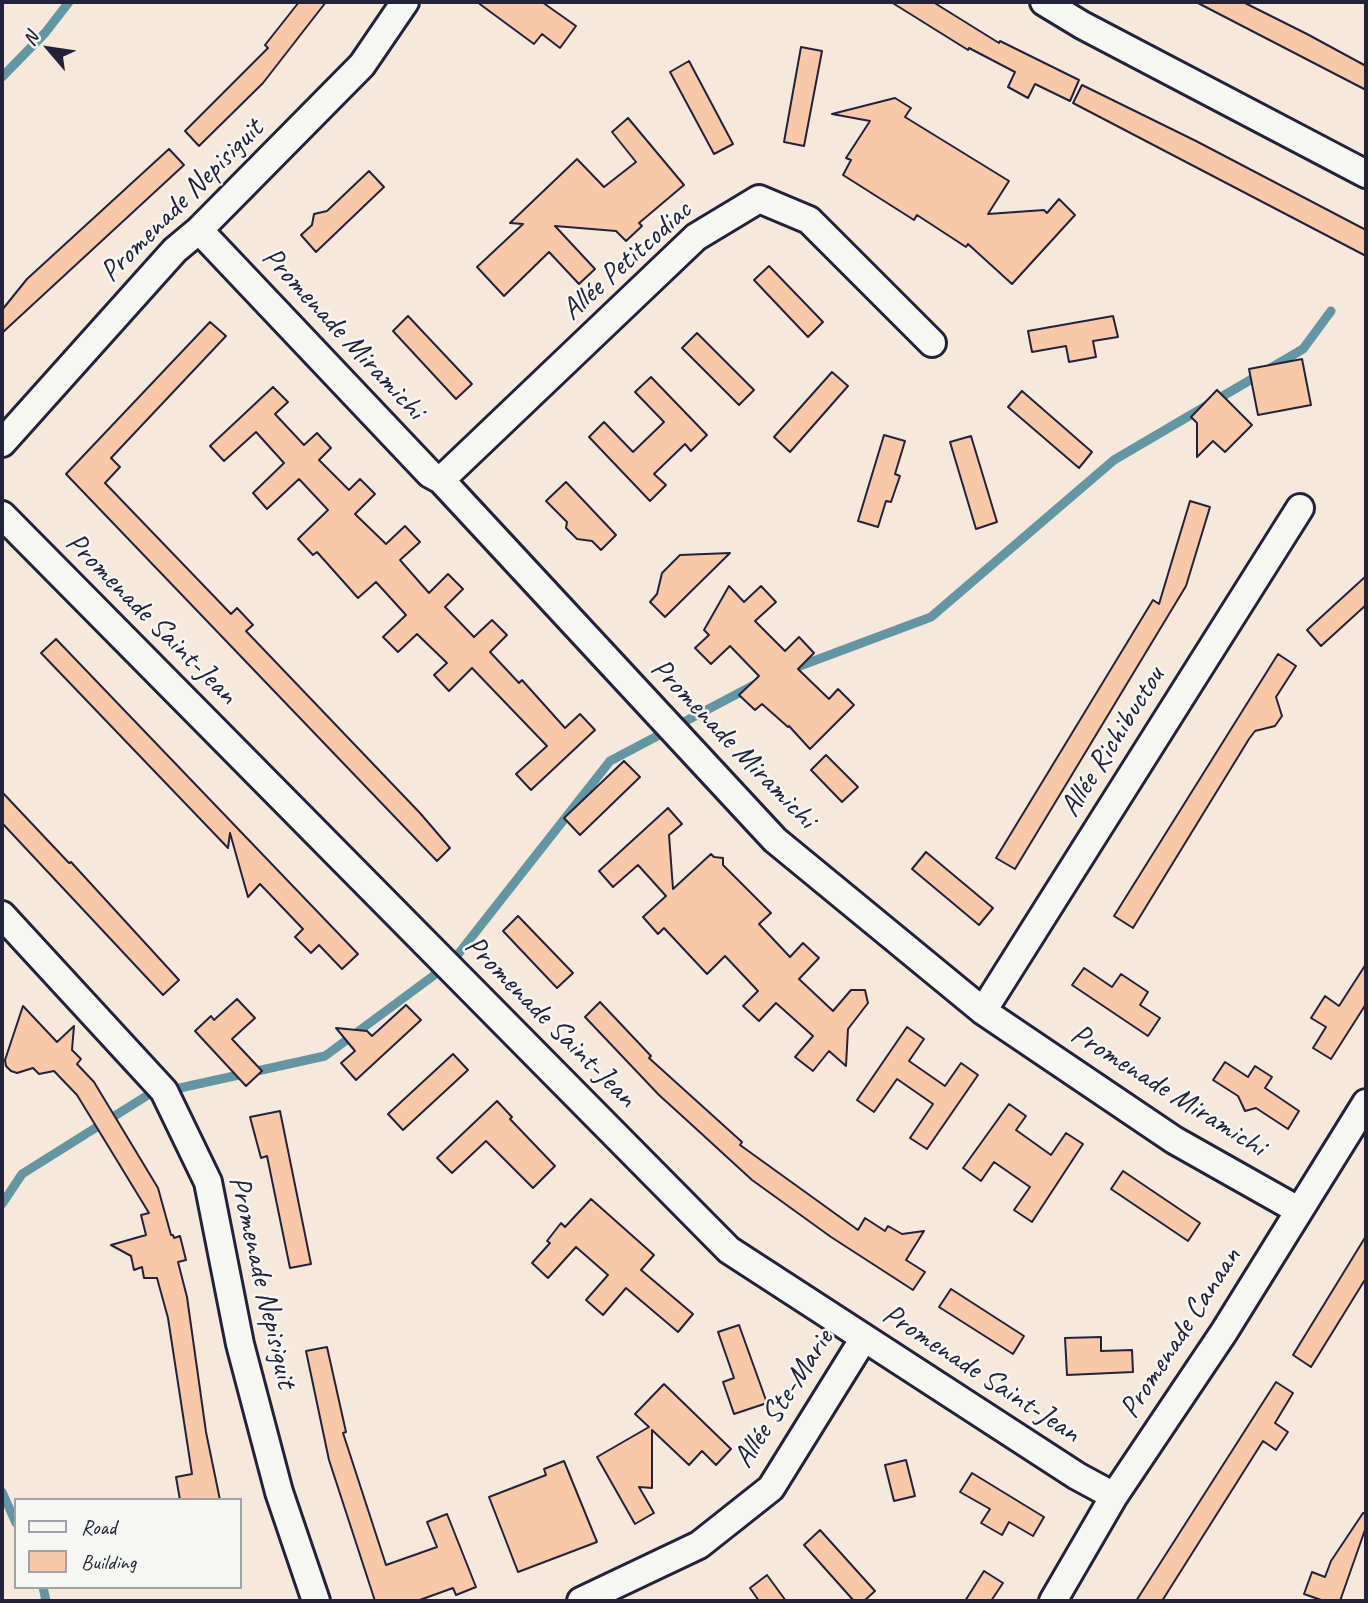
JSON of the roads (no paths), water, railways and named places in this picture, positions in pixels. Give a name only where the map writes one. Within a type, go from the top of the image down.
[{"type":"street","name":"Promenade Nepisiguit","points":[[2,443],[175,250],[200,230],[362,65],[405,2]]},
{"type":"street","points":[[1044,2],[1082,25],[1366,174]]},
{"type":"street","name":"Allée Petitcodiac","points":[[441,480],[696,237],[759,199],[809,220],[932,343]]},
{"type":"street","name":"Promenade Miramichi","points":[[200,230],[430,474],[441,480],[775,840],[983,1011],[1174,1140],[1298,1210]]},
{"type":"street","name":"Allée Richibuctou","points":[[983,1011],[1300,508]]},
{"type":"street","name":"Promenade Saint-Jean","points":[[2,515],[729,1250],[1077,1476],[1114,1496]]},
{"type":"street","name":"Promenade Nepisiguit","points":[[2,915],[164,1091],[208,1182],[240,1344],[279,1492],[316,1601]]},
{"type":"street","name":"Promenade Canaan","points":[[1053,1601],[1114,1496],[1224,1332],[1366,1103]]},
{"type":"street","name":"Allée Ste-Marie","points":[[581,1601],[699,1545],[771,1488],[864,1338]]},
{"type":"waterway","points":[[2,77],[45,33],[69,2]]},
{"type":"waterway","points":[[792,669],[931,617],[1114,460],[1303,349],[1331,311]]},
{"type":"waterway","points":[[2,1204],[22,1174],[148,1095],[325,1056],[452,962],[610,761],[754,685]]},
{"type":"waterway","points":[[2,1492],[14,1519]]},
{"type":"waterway","points":[[43,1589],[46,1601]]}]
